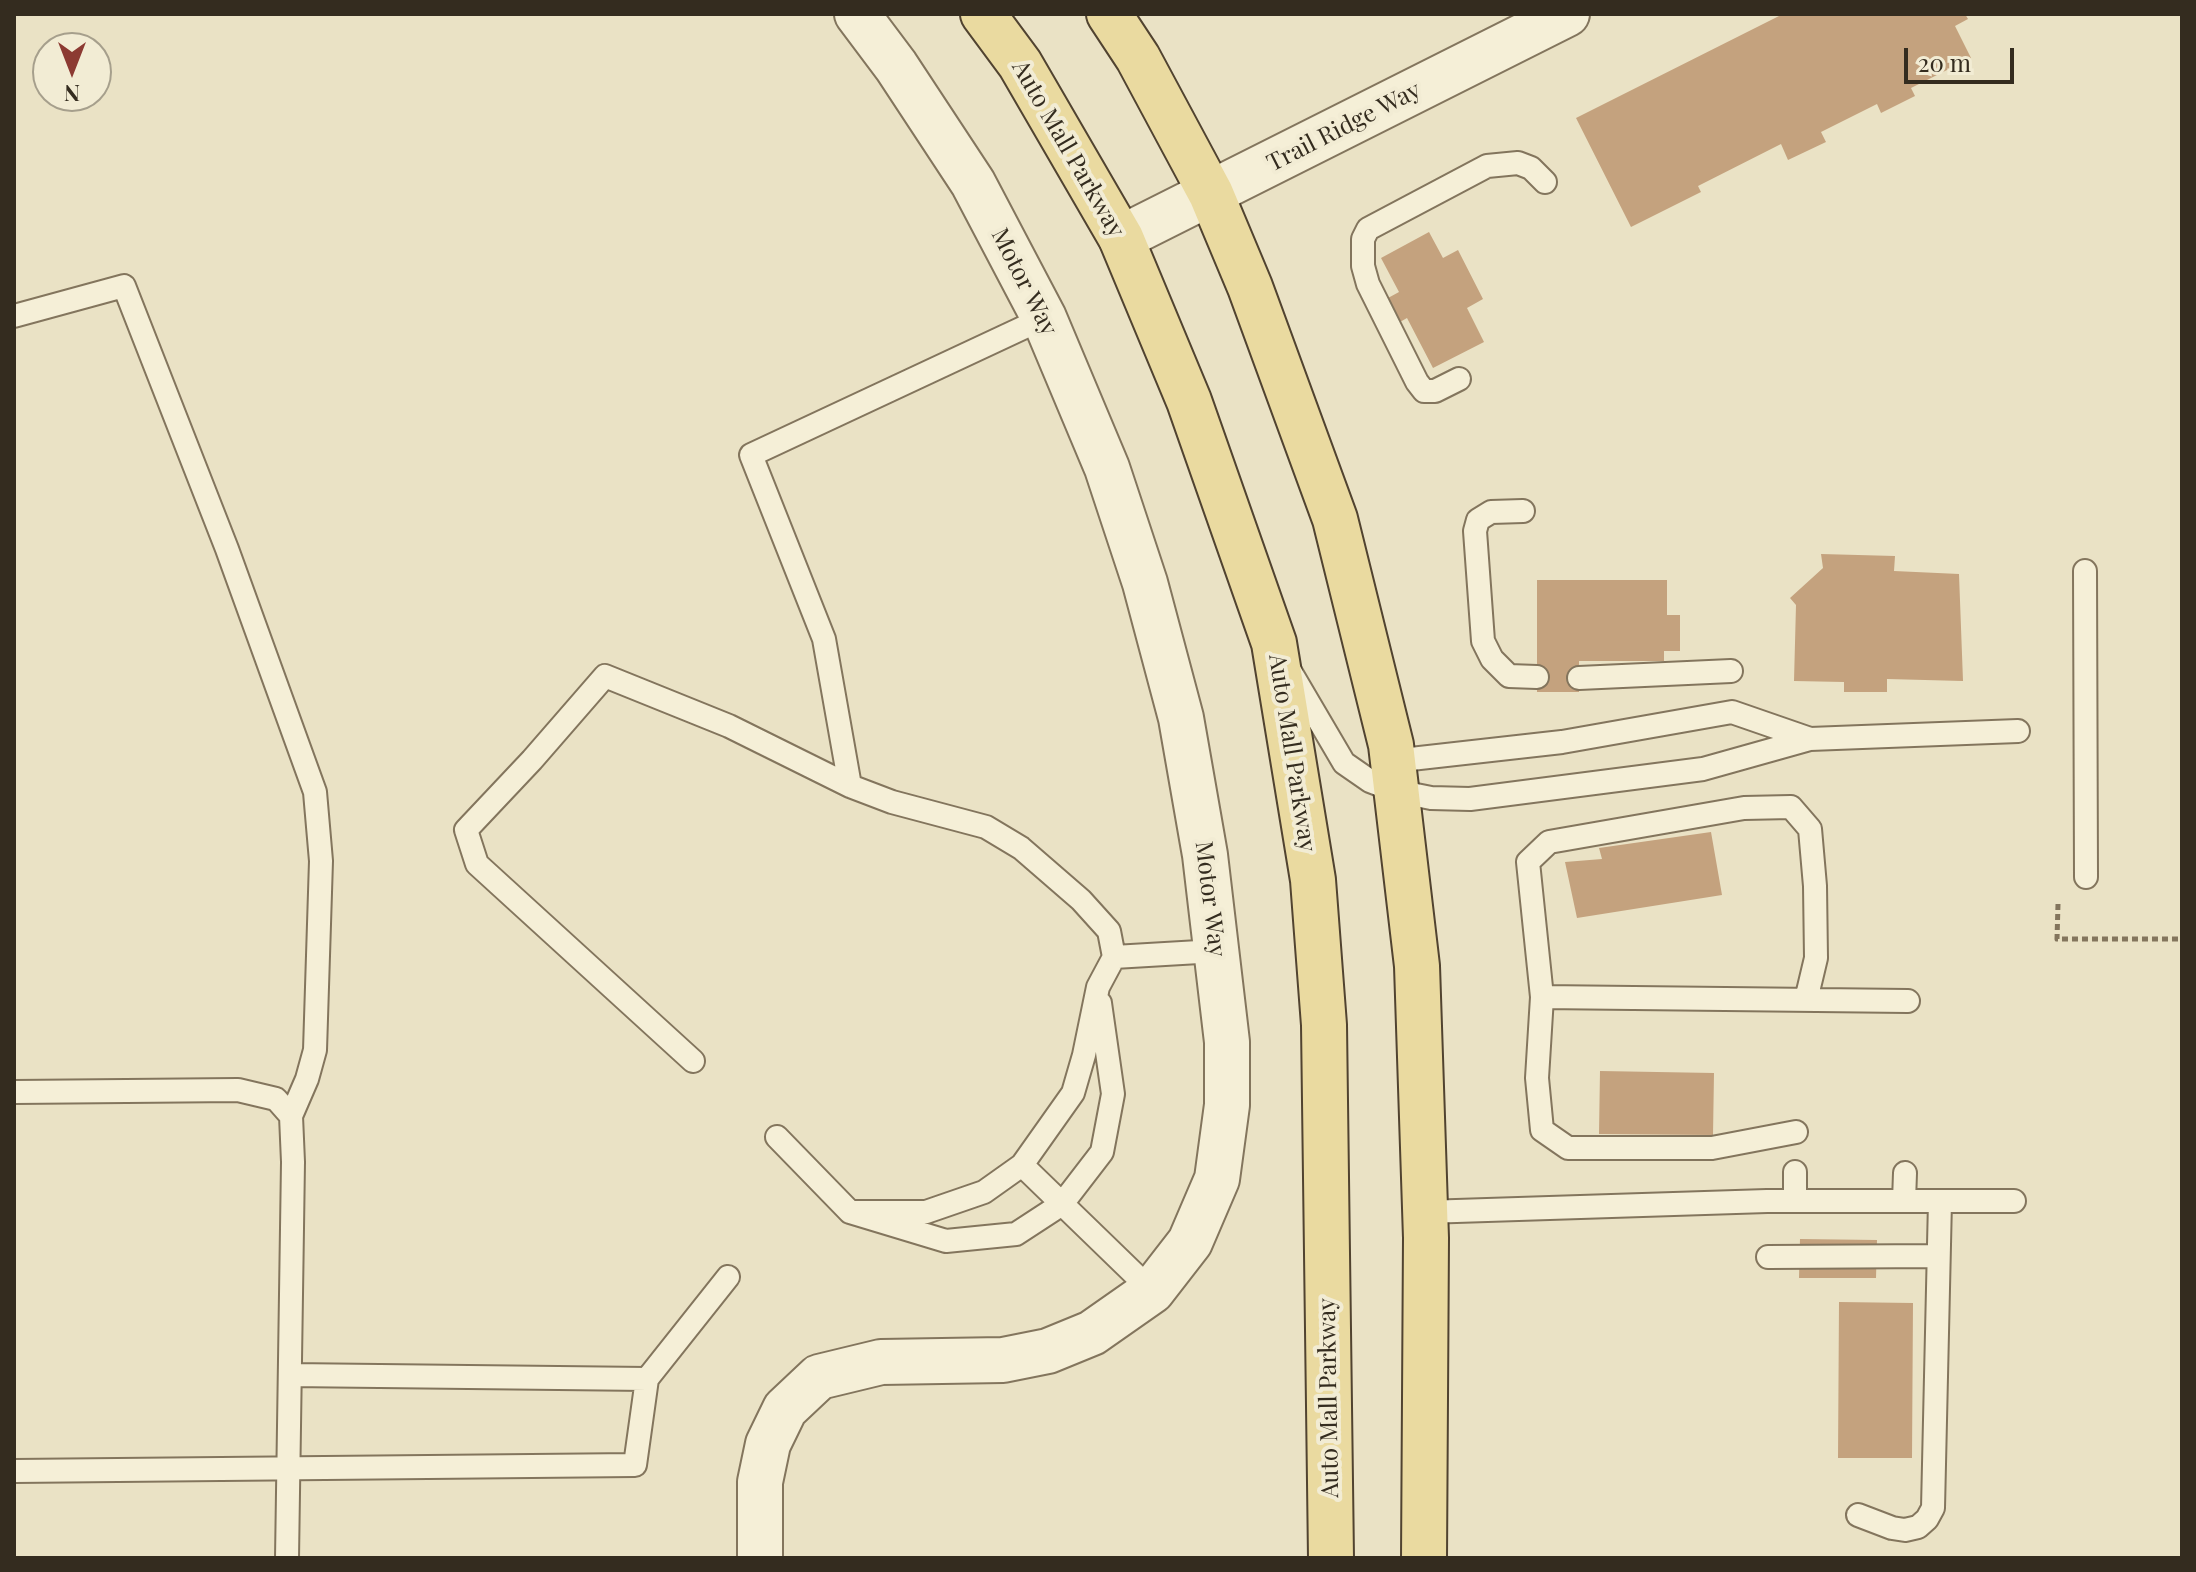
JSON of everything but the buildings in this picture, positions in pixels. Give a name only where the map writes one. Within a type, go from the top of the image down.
[{"type":"main road","name":"Auto Mall Parkway","points":[[983,14],[1020,64],[1121,238],[1189,401],[1274,643],[1313,880],[1324,1025],[1331,1558]]},
{"type":"main road","points":[[1109,14],[1138,58],[1211,194],[1250,287],[1335,519],[1395,776],[1417,966],[1425,1212],[1424,1558]]},
{"type":"street","name":"Motor Way","points":[[760,1558],[760,1482],[768,1444],[785,1409],[819,1377],[881,1362],[1003,1360],[1048,1351],[1092,1333],[1152,1291],[1190,1242],[1217,1179],[1227,1105],[1227,1042],[1205,855],[1181,718],[1145,583],[1107,468],[1044,318],[973,183],[896,66],[857,14]]},
{"type":"street","name":"Trail Ridge Way","points":[[1121,238],[1567,14]]},
{"type":"lane","points":[[1459,379],[1435,391],[1424,391],[1417,382],[1368,284],[1363,266],[1363,239],[1368,229],[1487,166],[1518,163],[1531,168],[1545,182]]},
{"type":"lane","points":[[14,316],[124,286],[227,549],[315,792],[321,861],[315,1050],[291,1116],[293,1162],[287,1558]]},
{"type":"lane","points":[[850,786],[824,639],[751,455],[1044,318]]},
{"type":"lane","points":[[1523,511],[1491,512],[1478,520],[1475,531],[1483,641],[1492,659],[1509,676],[1537,677]]},
{"type":"lane","points":[[2085,571],[2086,877]]},
{"type":"lane","points":[[1274,643],[1344,763],[1370,781],[1732,712],[1810,739]]},
{"type":"lane","points":[[1579,678],[1731,671]]},
{"type":"lane","points":[[693,1061],[477,864],[466,830],[605,676],[729,726],[850,786],[892,802],[986,827],[1021,848],[1081,900],[1109,931],[1114,957],[1098,987],[1073,1093],[1022,1165],[984,1192],[926,1212],[850,1212]]},
{"type":"lane","points":[[1395,776],[1431,798],[1470,799],[1703,769],[1810,739],[2018,731]]},
{"type":"lane","points":[[1796,1132],[1712,1148],[1568,1148],[1542,1130],[1537,1078],[1542,997],[1528,862],[1549,842],[1744,808],[1791,807],[1810,829],[1814,872],[1816,958],[1806,1000]]},
{"type":"lane","points":[[1114,957],[1216,951]]},
{"type":"lane","points":[[777,1137],[850,1212],[946,1241],[1016,1234],[1062,1204],[1102,1152],[1113,1094],[1098,987]]},
{"type":"lane","points":[[1542,997],[1908,1001]]},
{"type":"lane","points":[[14,1092],[238,1090],[276,1099],[291,1116]]},
{"type":"lane","points":[[1073,1093],[1113,1094]]},
{"type":"lane","points":[[1022,1165],[1152,1291]]},
{"type":"lane","points":[[1795,1172],[1795,1201]]},
{"type":"lane","points":[[1904,1201],[1905,1173]]},
{"type":"lane","points":[[1425,1212],[1795,1201],[2014,1201]]},
{"type":"lane","points":[[1858,1515],[1905,1530],[1918,1527],[1933,1508],[1940,1201]]},
{"type":"lane","points":[[926,1212],[946,1241]]},
{"type":"lane","points":[[1768,1257],[1938,1256]]},
{"type":"lane","points":[[14,1471],[635,1465],[647,1379],[728,1277]]},
{"type":"lane","points":[[290,1375],[647,1379]]},
{"type":"path","points":[[2058,904],[2057,939],[2182,939]]}]
